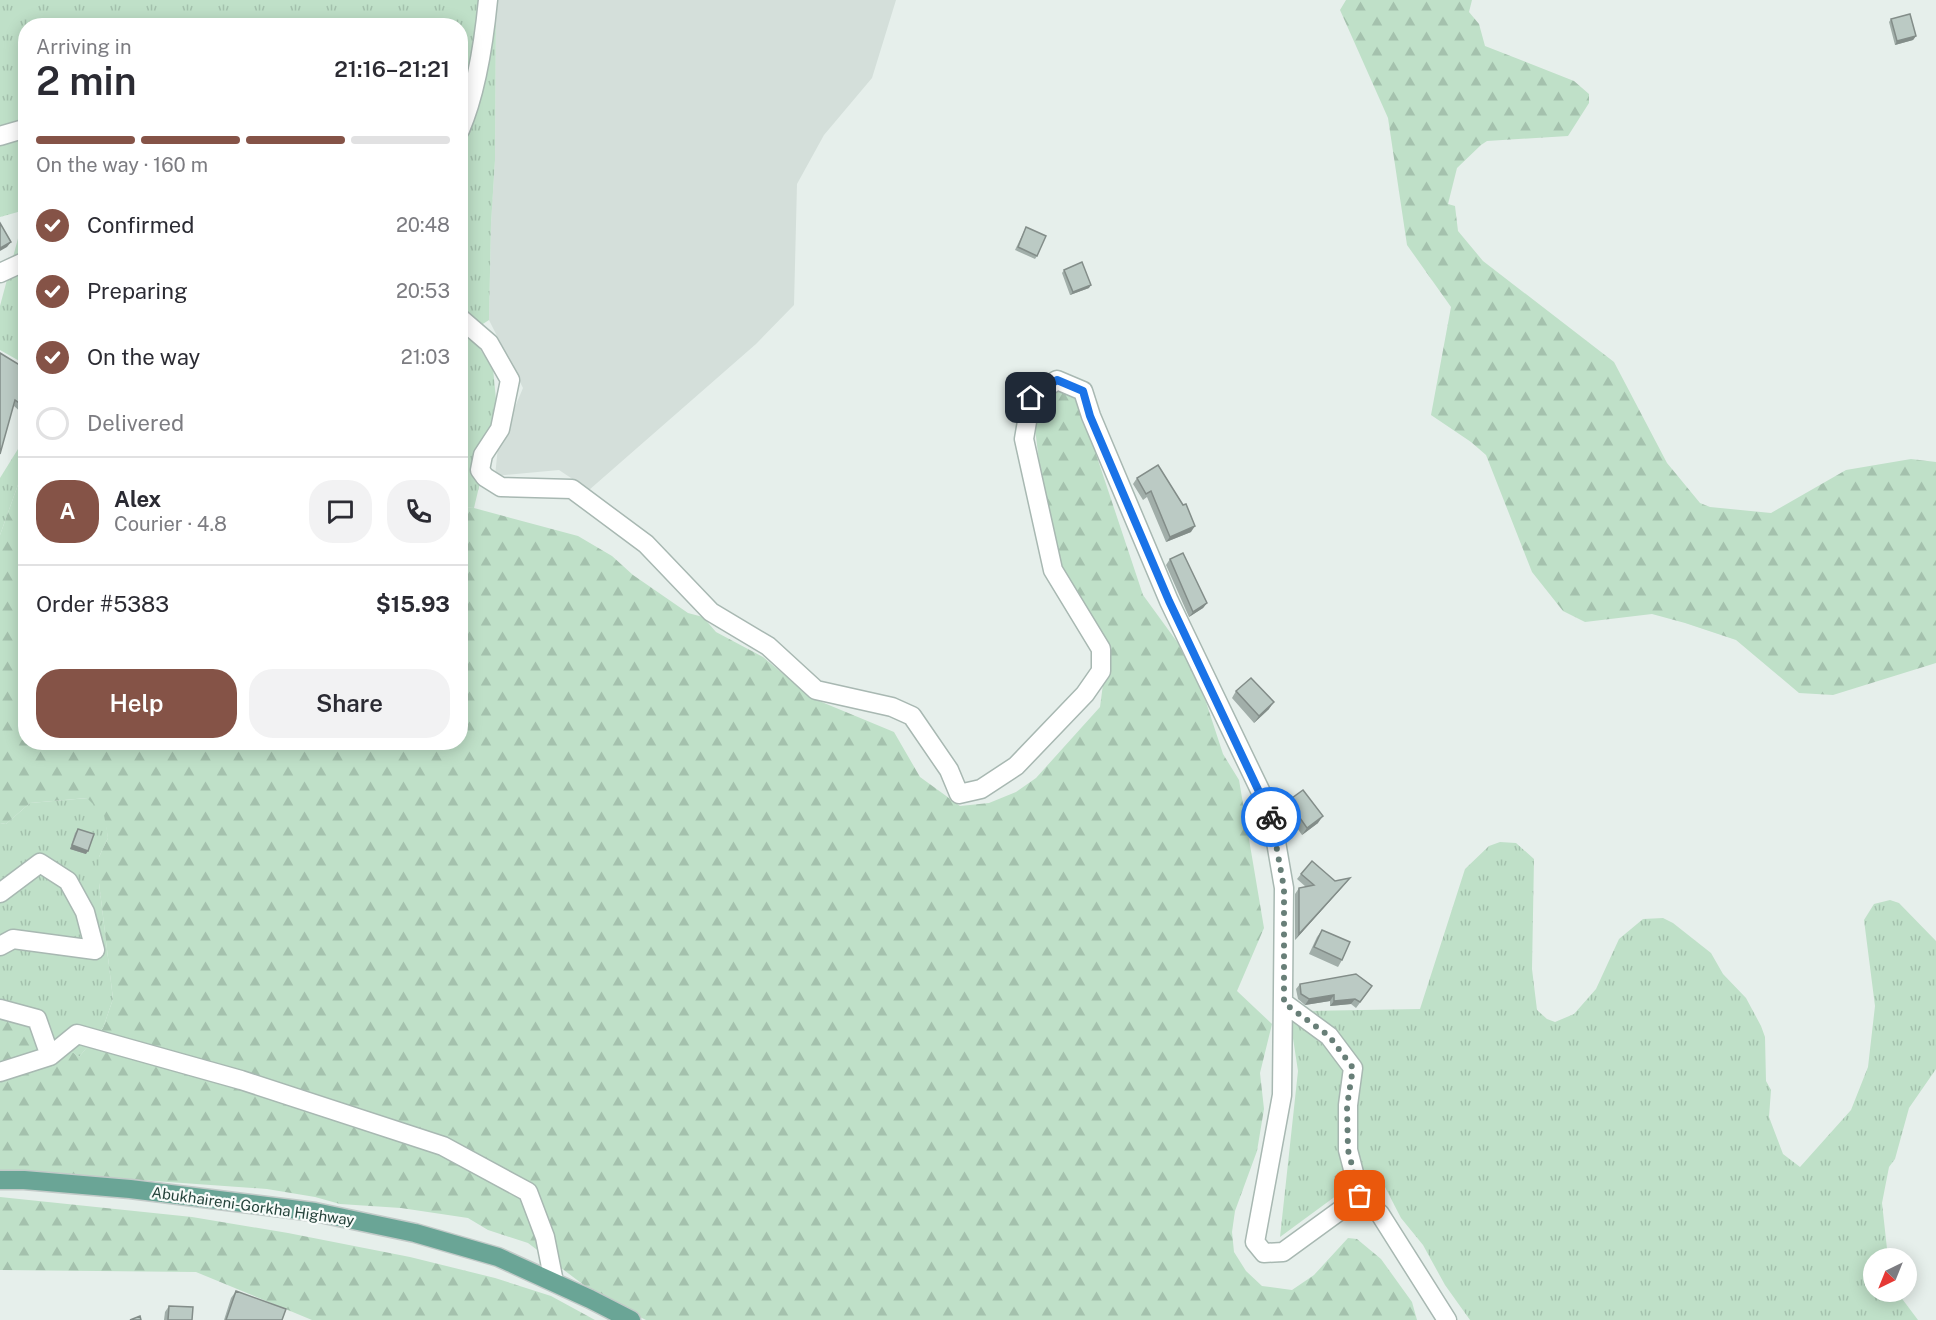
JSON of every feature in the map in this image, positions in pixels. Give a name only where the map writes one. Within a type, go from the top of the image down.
[{"type":"main road","name":"Abukhaireni-Gorkha Highway","points":[[0,1180],[130,1189],[315,1212],[425,1236],[498,1257],[631,1320]]},
{"type":"street","points":[[468,112],[488,0]]},
{"type":"street","points":[[0,136],[18,131]]},
{"type":"street","points":[[0,273],[18,265]]},
{"type":"street","points":[[468,325],[489,343],[510,380],[500,429],[483,455],[480,470],[485,477],[501,488],[572,489],[646,544],[711,612],[768,646],[816,690],[892,707],[912,716],[949,770],[959,794],[981,789],[1016,766],[1085,694],[1101,671],[1101,649],[1053,570],[1024,439],[1031,398],[1057,380],[1083,391],[1090,416],[1169,601],[1271,813],[1284,888],[1282,1095],[1254,1242],[1264,1253],[1282,1252],[1360,1196]]},
{"type":"street","points":[[0,893],[39,863],[68,881],[85,912],[95,950],[13,939],[0,946]]},
{"type":"street","points":[[1284,1003],[1329,1036],[1353,1068],[1347,1106],[1348,1150],[1360,1196],[1380,1214],[1447,1320]]},
{"type":"street","points":[[0,1009],[37,1019],[50,1056]]},
{"type":"street","points":[[0,1072],[50,1056],[77,1034],[241,1080],[443,1146],[528,1192],[545,1237],[554,1282]]},
{"type":"shaded area","points":[[496,0],[896,0],[872,78],[824,135],[797,184],[794,305],[756,344],[589,490],[559,470],[495,476],[498,447],[523,388],[489,320],[495,160]]},
{"type":"green space","points":[[0,0],[496,0],[495,160],[489,320],[469,333],[493,368],[497,410],[474,508],[468,508],[468,18],[18,18],[18,212],[0,217]]},
{"type":"green space","points":[[1346,0],[1472,0],[1469,12],[1479,24],[1485,46],[1574,81],[1589,94],[1589,103],[1568,136],[1487,141],[1481,145],[1457,168],[1448,204],[1455,206],[1458,231],[1483,261],[1614,362],[1667,463],[1700,503],[1710,507],[1771,513],[1846,470],[1911,459],[1936,462],[1936,663],[1833,695],[1799,693],[1736,640],[1652,614],[1585,622],[1563,611],[1532,572],[1486,455],[1431,415],[1451,307],[1407,245],[1388,118],[1340,10]]},
{"type":"green space","points":[[18,238],[18,360],[0,350],[0,306]]},
{"type":"green space","points":[[1057,386],[1076,394],[1143,595],[1183,650],[1206,702],[1223,754],[1239,780],[1264,928],[1237,991],[1272,1024],[1260,1073],[1264,1109],[1257,1151],[1235,1211],[1232,1232],[1234,1252],[1246,1271],[1262,1286],[1292,1290],[1314,1275],[1348,1238],[1357,1239],[1381,1259],[1412,1302],[1417,1320],[646,1320],[601,1298],[528,1243],[488,1230],[468,1218],[401,1208],[340,1204],[315,1197],[267,1189],[0,1170],[0,1019],[40,1028],[79,1057],[103,1028],[113,999],[99,883],[99,857],[108,838],[104,815],[87,798],[30,803],[6,824],[0,823],[0,535],[18,485],[18,750],[468,750],[468,508],[578,536],[612,556],[633,575],[688,613],[703,617],[716,632],[763,657],[812,698],[894,732],[920,777],[960,806],[989,803],[1016,792],[1036,778],[1100,707],[1108,646],[1058,564],[1040,470],[1034,420],[1038,401]]},
{"type":"green space","points":[[18,449],[18,485],[0,535],[0,478]]},
{"type":"green space","points":[[88,798],[105,815],[108,838],[99,857],[99,883],[113,999],[103,1028],[79,1057],[40,1028],[0,1019],[0,823],[6,824],[30,803]]},
{"type":"green space","points":[[1500,842],[1516,843],[1534,859],[1532,969],[1537,1010],[1547,1019],[1555,1022],[1574,1014],[1596,989],[1619,939],[1643,919],[1663,918],[1673,923],[1711,953],[1723,974],[1746,998],[1761,1026],[1765,1037],[1766,1081],[1771,1090],[1769,1117],[1783,1154],[1800,1167],[1851,1110],[1868,1067],[1875,1006],[1864,920],[1874,904],[1890,900],[1899,903],[1936,941],[1936,1069],[1909,1108],[1895,1159],[1889,1167],[1882,1203],[1887,1248],[1863,1248],[1863,1302],[1904,1302],[1918,1320],[1470,1320],[1445,1285],[1423,1245],[1401,1218],[1385,1187],[1344,1190],[1280,1237],[1298,1071],[1287,999],[1304,1011],[1420,1009],[1465,869],[1489,846]]},
{"type":"green space","points":[[0,1197],[192,1217],[410,1257],[495,1278],[551,1296],[595,1320],[312,1320],[196,1272],[0,1270]]},
{"type":"building","points":[[1910,14],[1916,36],[1897,41],[1891,19]]},
{"type":"building","points":[[0,223],[11,242],[0,248]]},
{"type":"building","points":[[1026,227],[1046,236],[1037,256],[1018,247]]},
{"type":"building","points":[[1082,262],[1091,285],[1073,292],[1064,270]]},
{"type":"building","points":[[0,353],[18,364],[18,402],[15,400],[0,454]]},
{"type":"building","points":[[1158,465],[1183,505],[1186,504],[1195,526],[1170,537],[1151,491],[1146,494],[1137,478]]},
{"type":"building","points":[[1183,553],[1207,603],[1193,612],[1170,559]]},
{"type":"building","points":[[1251,678],[1274,702],[1259,716],[1236,691]]},
{"type":"building","points":[[1303,790],[1323,816],[1307,828],[1288,801]]},
{"type":"building","points":[[78,829],[94,834],[88,851],[72,845]]},
{"type":"building","points":[[1312,861],[1335,881],[1350,878],[1299,934],[1299,888],[1314,885],[1301,874]]},
{"type":"building","points":[[1322,930],[1350,942],[1342,960],[1314,947]]},
{"type":"building","points":[[1356,974],[1372,986],[1360,1002],[1355,999],[1334,1001],[1334,995],[1309,999],[1301,994],[1300,984]]},
{"type":"building","points":[[236,1291],[286,1309],[282,1320],[226,1320]]},
{"type":"building","points":[[169,1306],[193,1307],[192,1320],[168,1320]]},
{"type":"way so far","points":[[1271,817],[1284,888],[1284,1003],[1329,1036],[1353,1068],[1347,1106],[1348,1150],[1360,1196]]},
{"type":"route","points":[[1031,398],[1057,380],[1083,391],[1090,416],[1169,601],[1271,817]]}]
